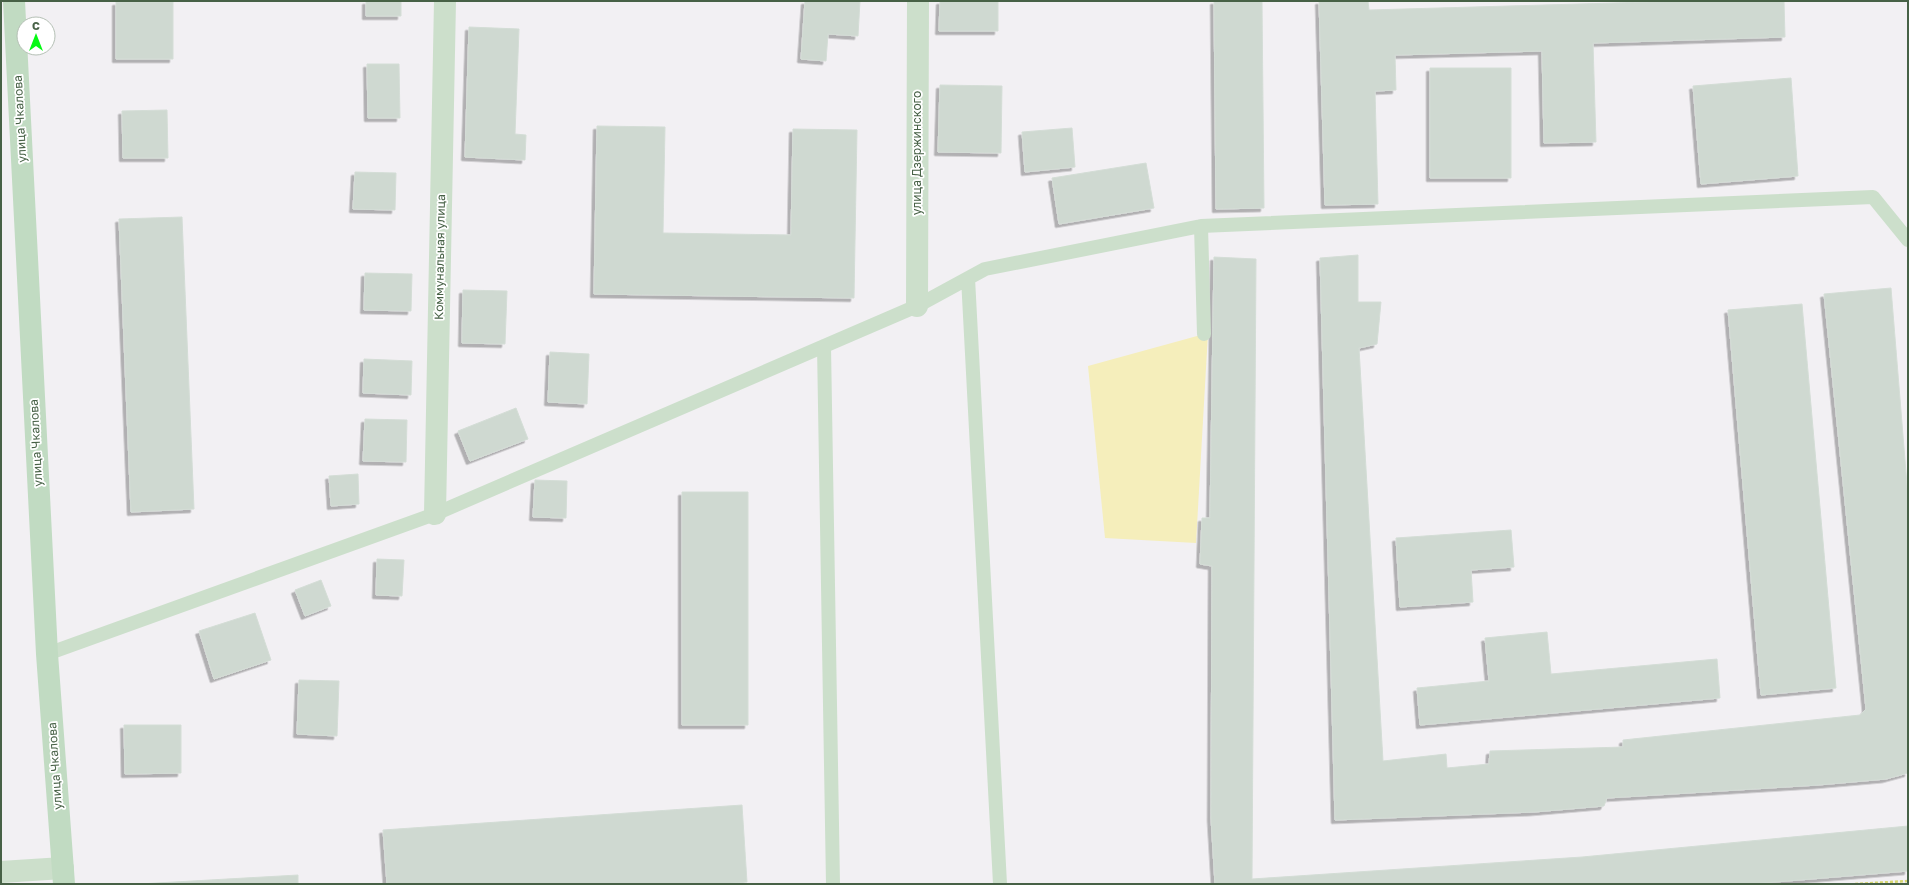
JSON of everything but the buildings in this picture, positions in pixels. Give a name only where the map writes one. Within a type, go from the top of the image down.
[{"type":"street","name":"улица Чкалова","points":[[14,1],[47,654],[64,876]]},
{"type":"street","name":"Коммунальная улица","points":[[435,514],[445,1]]},
{"type":"street","name":"улица Дзержинского","points":[[916,306],[918,1]]},
{"type":"street","points":[[1,872],[64,876]]},
{"type":"lane","points":[[47,654],[435,514],[916,306],[985,269],[1201,226],[1873,197],[1908,240]]},
{"type":"lane","points":[[1201,226],[1204,334]]},
{"type":"lane","points":[[968,278],[1000,884]]},
{"type":"lane","points":[[824,346],[833,884]]},
{"type":"path","points":[[1855,884],[1908,881]]},
{"type":"shaded area","points":[[1208,333],[1196,543],[1105,538],[1088,366]]}]
